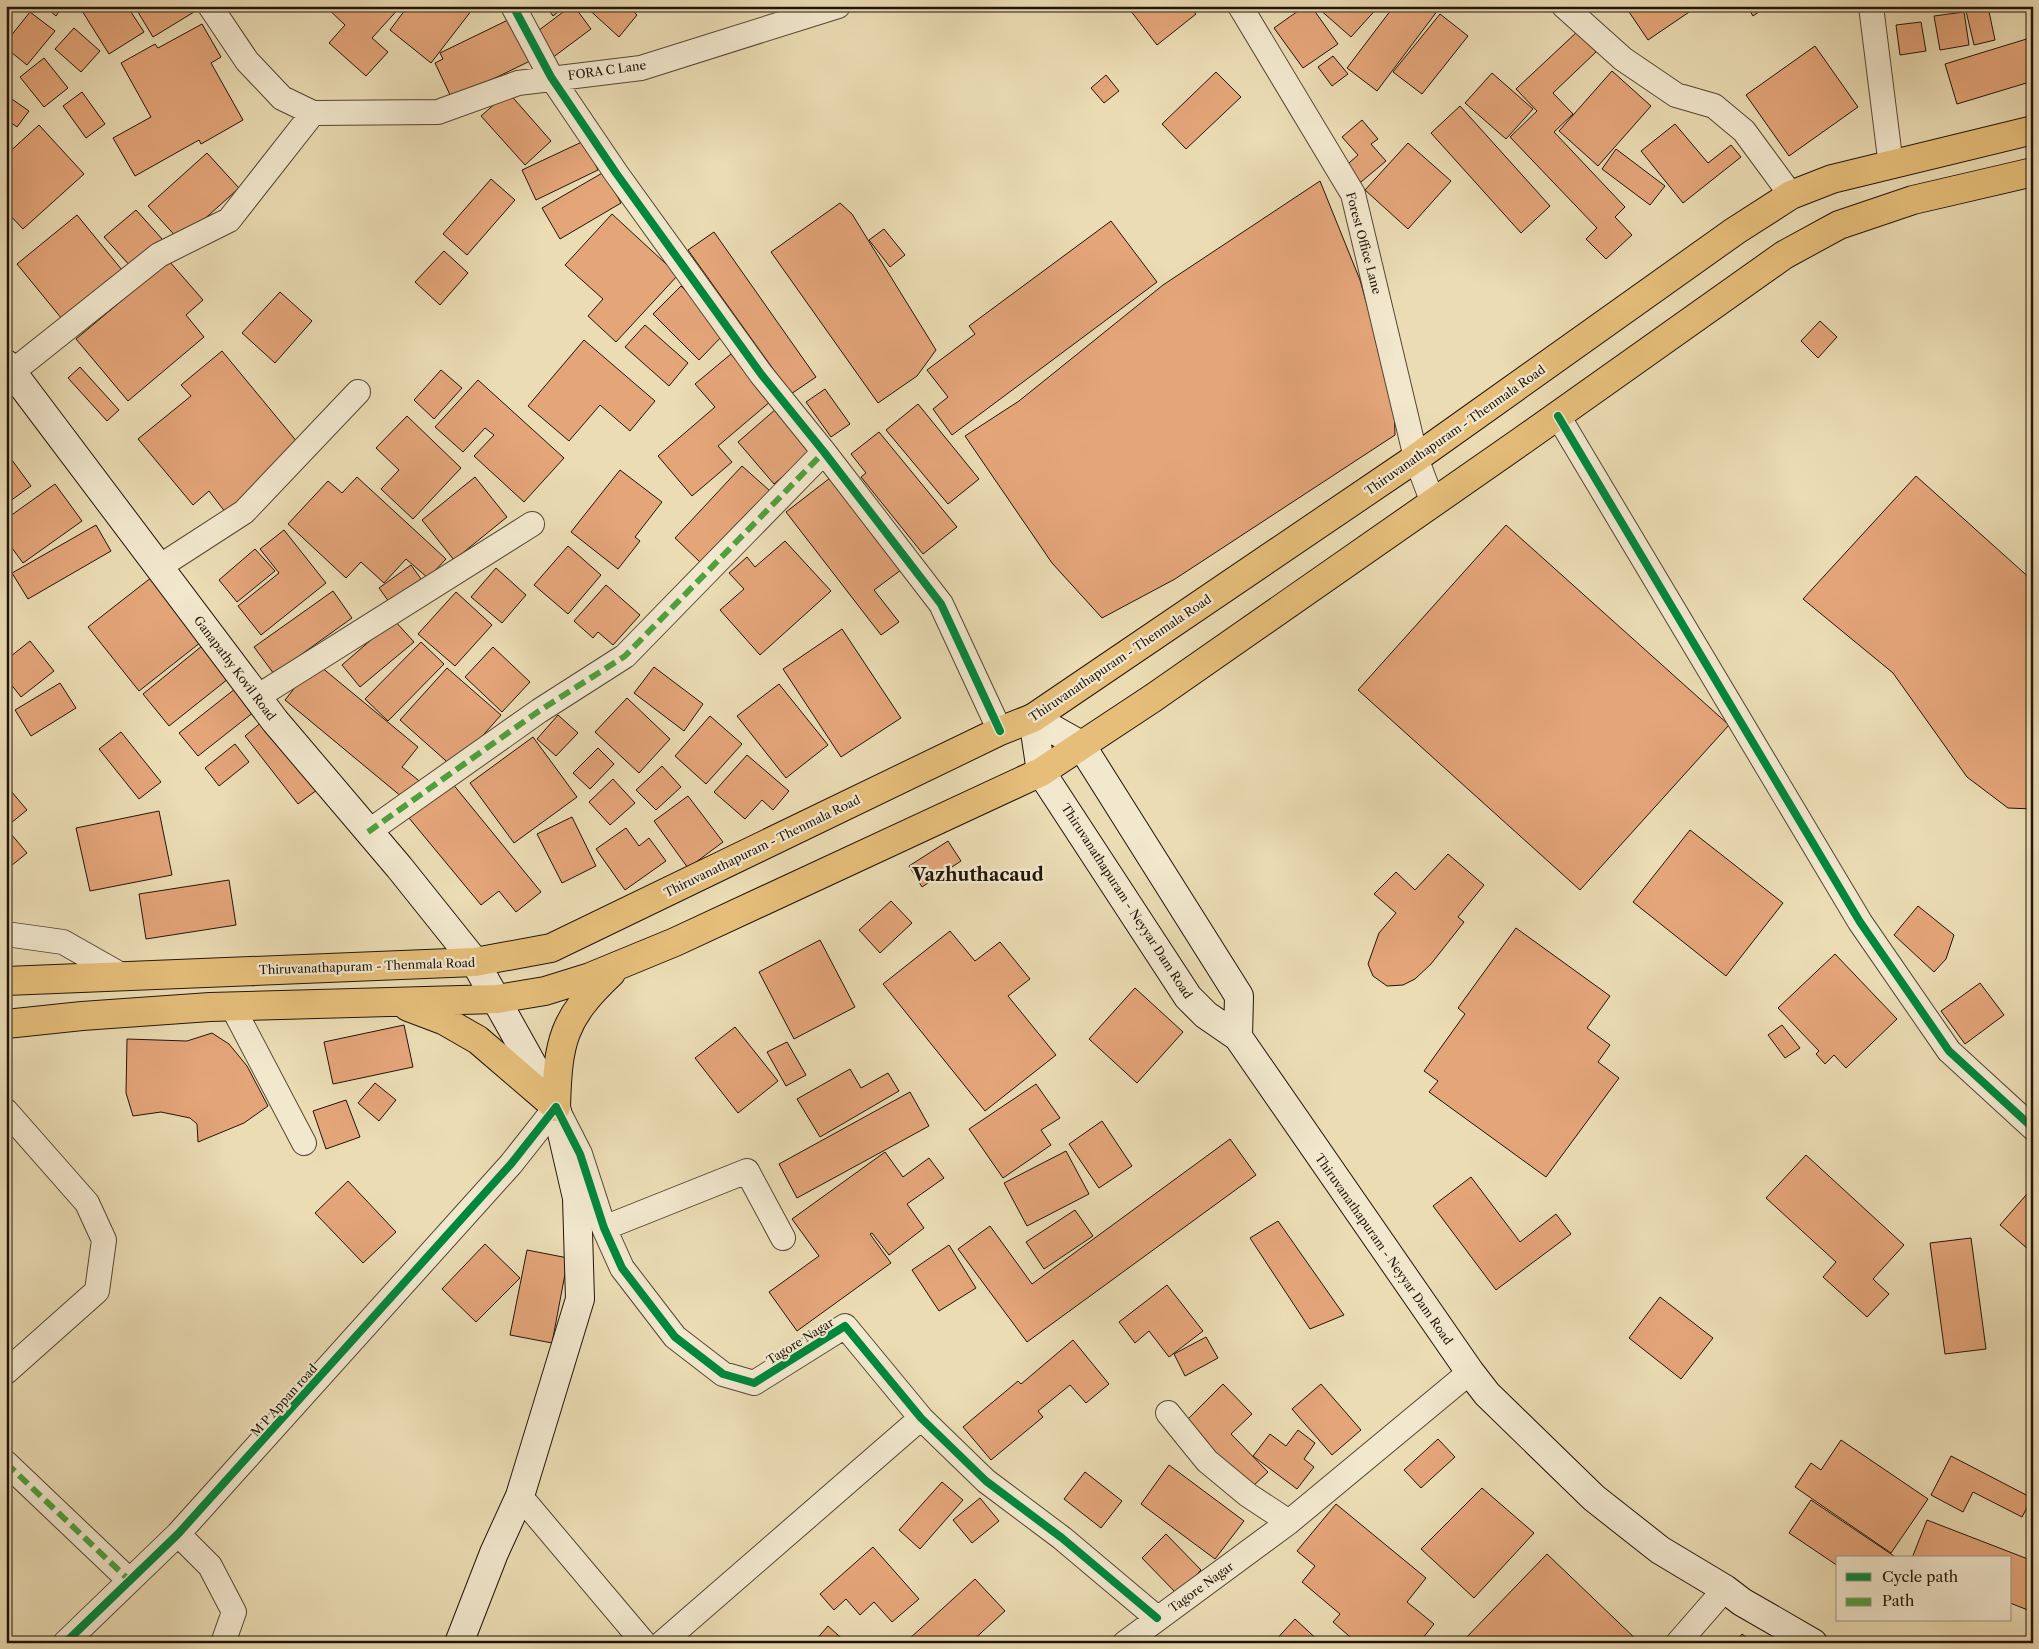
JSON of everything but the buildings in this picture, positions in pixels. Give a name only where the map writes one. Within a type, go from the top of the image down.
[{"type":"main road","name":"Thiruvanathapuram - Thenmala Road","points":[[6,981],[475,962],[551,948],[1000,731],[1033,718],[1416,458],[1735,231],[1791,195],[1832,179],[2033,130]]},
{"type":"main road","points":[[6,1024],[82,1016],[232,1006],[497,999],[545,992],[590,978],[885,846],[1041,772],[1153,698],[1784,256],[1839,225],[1913,200],[2033,172]]},
{"type":"main road","name":"Ganapathy Kovil Road","points":[[9,368],[257,697],[400,868],[475,962],[556,1107],[577,1198],[580,1299],[520,1496],[494,1553],[461,1642]]},
{"type":"main road","points":[[1033,718],[1081,745],[1238,996],[1238,1037]]},
{"type":"main road","points":[[1033,718],[1041,772]]},
{"type":"main road","name":"Thiruvanathapuram - Neyyar Dam Road","points":[[1041,772],[1188,997],[1206,1015],[1238,1037],[1487,1394],[1594,1498],[1660,1550],[1725,1589],[1742,1602],[1813,1643]]},
{"type":"main road","points":[[556,1107],[558,1063],[567,1026],[589,994],[620,965]]},
{"type":"main road","points":[[397,1002],[445,1021],[478,1040],[556,1107]]},
{"type":"street","points":[[9,368],[159,255],[229,220],[313,113],[282,98],[247,61],[210,6]]},
{"type":"street","points":[[513,6],[551,78],[616,172],[761,374],[824,452],[941,604],[1000,731]]},
{"type":"street","name":"FORA C Lane","points":[[313,113],[438,112],[518,83],[641,68],[838,6]]},
{"type":"street","name":"Forest Office Lane","points":[[1240,6],[1353,194],[1416,458],[1433,503]]},
{"type":"street","points":[[1564,6],[1623,60],[1676,95],[1714,106],[1744,131],[1791,195]]},
{"type":"street","points":[[1871,6],[1890,166]]},
{"type":"street","points":[[158,567],[244,512],[358,392]]},
{"type":"street","points":[[1558,416],[1860,922],[1949,1051],[2033,1128]]},
{"type":"street","points":[[368,832],[539,711],[625,656],[824,452]]},
{"type":"street","points":[[257,697],[532,524]]},
{"type":"street","points":[[6,934],[63,942],[123,976]]},
{"type":"street","points":[[232,1006],[304,1144]]},
{"type":"street","name":"M P Appan road","points":[[65,1643],[178,1534],[511,1164],[556,1107]]},
{"type":"street","name":"Tagore Nagar","points":[[556,1107],[580,1154],[604,1228],[622,1268],[674,1336],[706,1363],[723,1374],[754,1382],[845,1326],[921,1418],[986,1482],[1062,1538],[1157,1618],[1290,1522],[1470,1372]]},
{"type":"street","points":[[6,1111],[87,1203],[104,1240],[97,1291],[6,1372]]},
{"type":"street","points":[[604,1228],[747,1171],[783,1238]]},
{"type":"street","points":[[1168,1413],[1207,1461],[1248,1496],[1290,1522]]},
{"type":"street","points":[[662,1643],[921,1418]]},
{"type":"street","points":[[6,1463],[129,1580]]},
{"type":"street","points":[[520,1496],[644,1643]]},
{"type":"street","points":[[178,1534],[210,1566],[234,1612],[223,1643]]},
{"type":"street","points":[[1678,1643],[1725,1589]]},
{"type":"street","points":[[1125,1643],[1157,1618]]},
{"type":"marked path","points":[[368,832],[539,711],[625,656],[824,452]]},
{"type":"marked path","points":[[6,1463],[129,1580]]},
{"type":"cycle path","points":[[513,6],[551,77],[616,173],[761,374],[824,452],[941,604],[1000,731]]},
{"type":"cycle path","points":[[1558,416],[1860,922],[1949,1051],[2033,1128]]},
{"type":"cycle path","points":[[65,1643],[178,1534],[511,1164],[556,1107],[580,1154],[604,1228],[622,1268],[675,1337],[723,1374],[754,1383],[845,1326],[921,1418],[986,1481],[1062,1538],[1157,1618]]},
{"type":"district","name":"Vazhuthacaud","points":[[978,875]]}]
